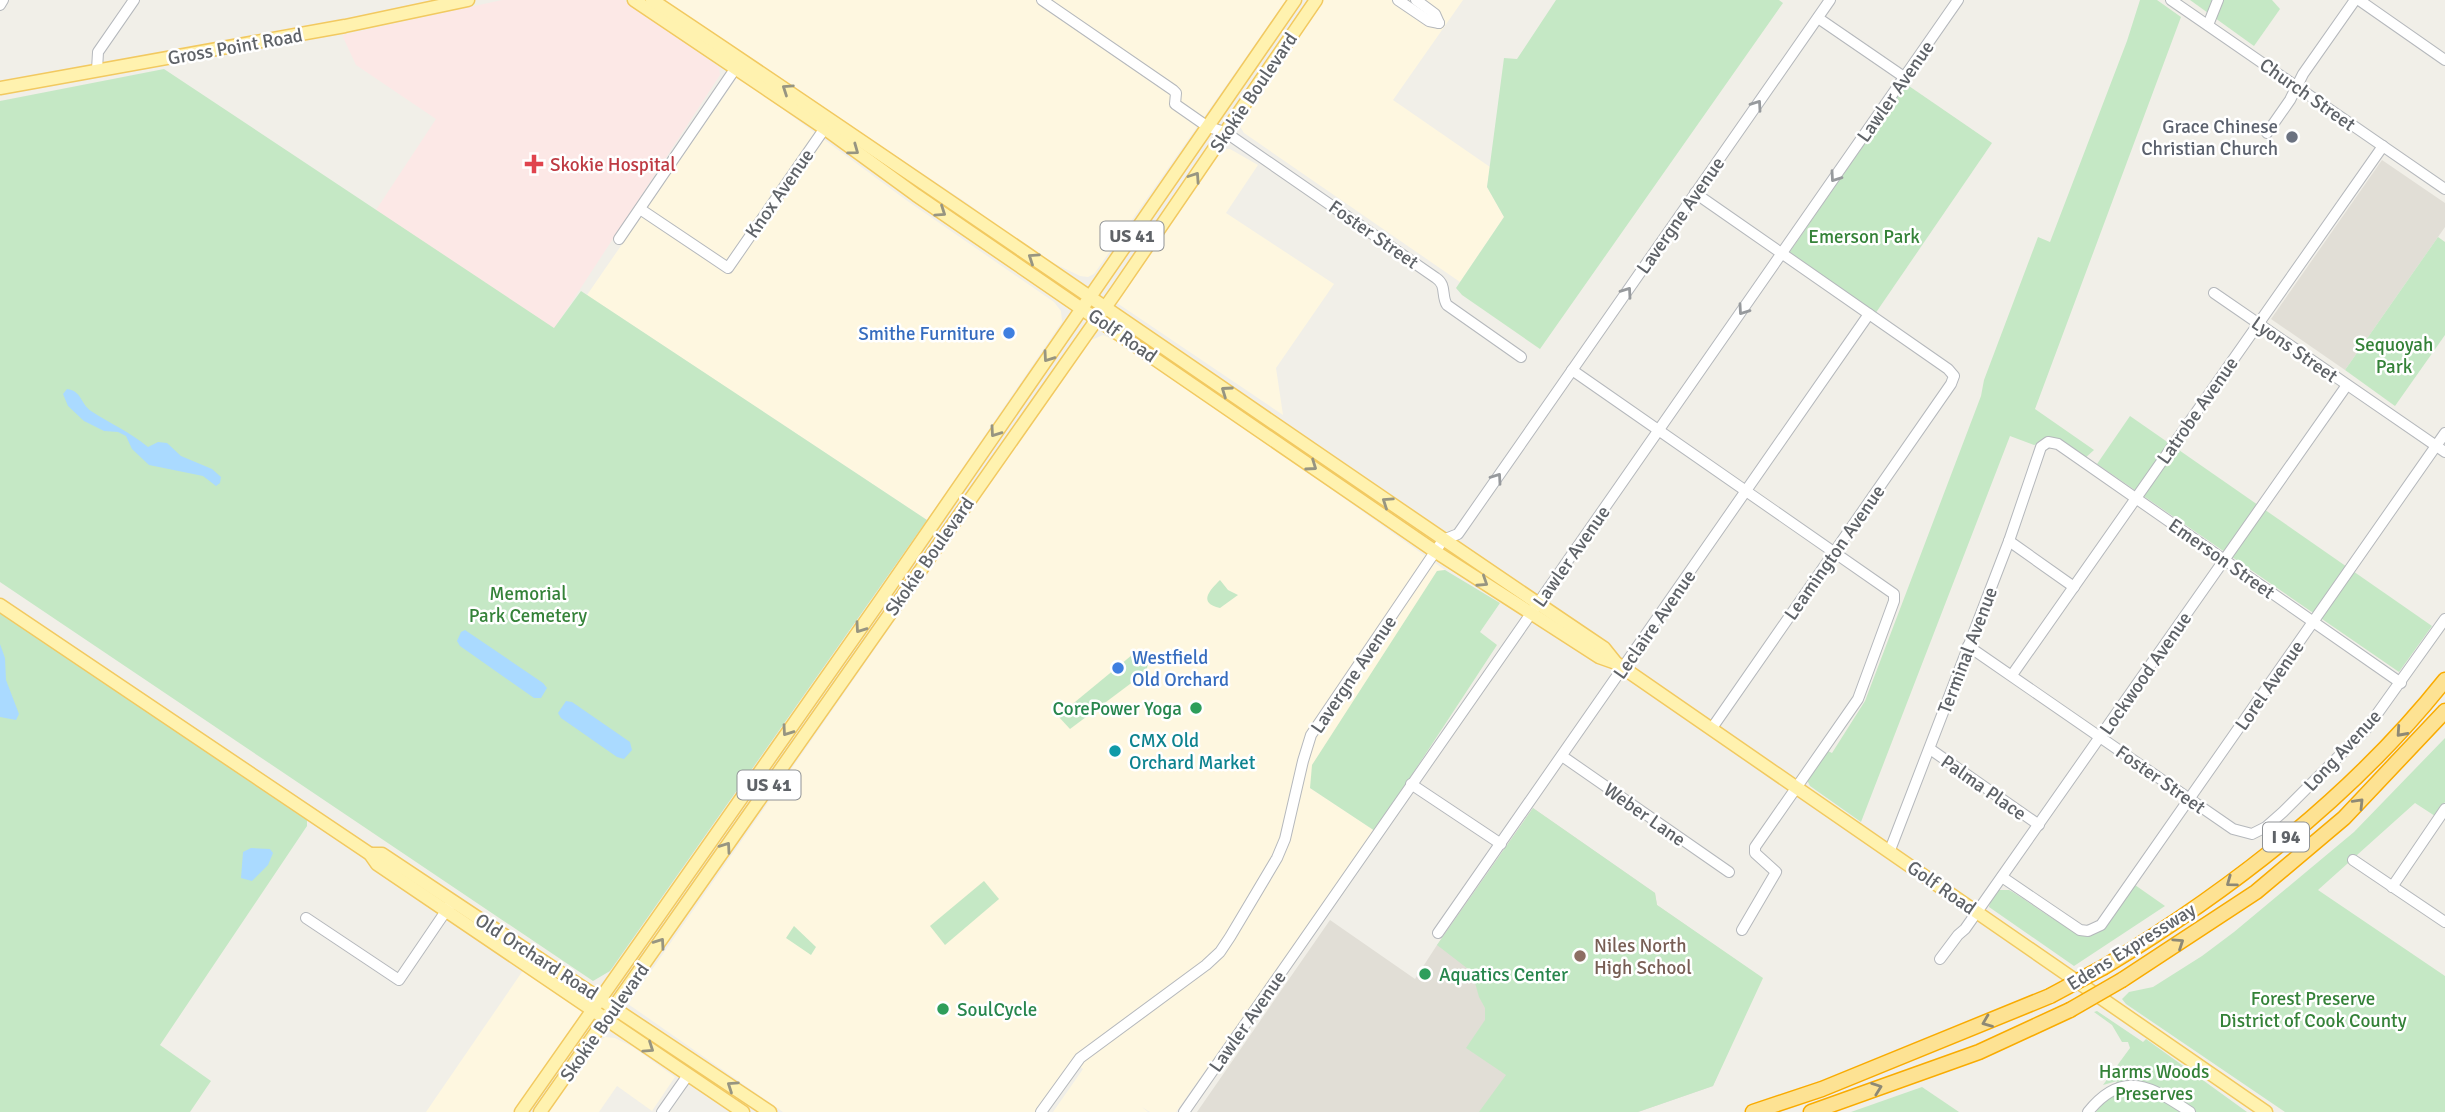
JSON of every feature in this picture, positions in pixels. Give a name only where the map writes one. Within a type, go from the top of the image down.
[{"type":"highway","name":"Edens Expressway","points":[[1753,1112],[1822,1089],[2050,996],[2104,967],[2174,923],[2244,872],[2333,799],[2377,758],[2445,680]]},
{"type":"highway","name":"Edens Expressway","points":[[1812,1112],[1979,1052],[2070,1010],[2122,980],[2256,892],[2344,818],[2445,711]]},
{"type":"main road","name":"Gross Point Road","points":[[0,88],[345,26],[468,0]]},
{"type":"main road","name":"Golf Road","points":[[634,0],[735,69],[828,124]]},
{"type":"main road","name":"Golf Road","points":[[652,0],[1440,546],[1534,608],[1604,648],[1620,665],[2266,1112]]},
{"type":"main road","name":"Skokie Boulevard","points":[[521,1112],[1295,0]]},
{"type":"main road","name":"Skokie Boulevard","points":[[540,1112],[1101,312],[1316,0]]},
{"type":"main road","name":"Golf Road","points":[[1440,546],[1460,552],[1534,608]]},
{"type":"main road","name":"Old Orchard Road","points":[[0,605],[370,853],[377,864],[601,998],[770,1112]]},
{"type":"main road","name":"Old Orchard Road","points":[[449,906],[592,1010],[743,1112]]},
{"type":"street","points":[[0,5],[3,0]]},
{"type":"street","points":[[97,70],[98,52],[134,0]]},
{"type":"street","name":"Foster Street","points":[[1042,0],[1173,90],[1176,93],[1175,104],[1208,127],[1225,132],[1440,280],[1447,305],[1521,357]]},
{"type":"street","points":[[1398,0],[1430,21],[1439,23],[1436,14],[1416,0]]},
{"type":"street","name":"Lavergne Avenue","points":[[1458,534],[1830,0]]},
{"type":"street","name":"Lawler Avenue","points":[[1184,1112],[1958,0]]},
{"type":"street","name":"Church Street","points":[[2171,0],[2445,189]]},
{"type":"street","points":[[2208,25],[2218,0]]},
{"type":"street","points":[[2267,133],[2303,74],[2357,0],[2445,60]]},
{"type":"street","points":[[1818,18],[1904,77]]},
{"type":"street","points":[[619,239],[735,69]]},
{"type":"street","name":"Knox Avenue","points":[[640,209],[728,268],[828,124]]},
{"type":"street","name":"Latrobe Avenue","points":[[2012,675],[2383,146]]},
{"type":"street","points":[[1695,193],[1869,314]]},
{"type":"street","name":"Lyons Street","points":[[2214,293],[2440,449]]},
{"type":"street","name":"Leamington Avenue","points":[[1712,728],[1951,384],[1954,376],[1948,369],[1869,314]]},
{"type":"street","name":"Leclaire Avenue","points":[[1438,933],[1562,757],[1620,665],[1747,492],[1869,314]]},
{"type":"street","points":[[1572,370],[1894,594],[1894,601],[1858,699],[1755,847],[1755,853],[1776,872],[1742,930]]},
{"type":"street","name":"Lockwood Avenue","points":[[1940,959],[2039,825],[2347,385]]},
{"type":"street","name":"Lorel Avenue","points":[[2002,877],[2073,926],[2088,931],[2101,925],[2313,622],[2440,449],[2445,433]]},
{"type":"street","name":"Emerson Street","points":[[2041,447],[2048,442],[2058,444],[2400,683]]},
{"type":"street","name":"Terminal Avenue","points":[[1890,850],[2009,541],[2041,447]]},
{"type":"street","points":[[1440,546],[1458,534],[1460,552]]},
{"type":"street","points":[[2009,541],[2074,587]]},
{"type":"street","name":"Lavergne Avenue","points":[[1041,1112],[1080,1058],[1206,965],[1222,950],[1284,842],[1311,734],[1440,546]]},
{"type":"street","name":"Long Avenue","points":[[2252,834],[2259,832],[2283,813],[2367,728],[2445,619]]},
{"type":"street","name":"Foster Street","points":[[1968,646],[2233,829],[2252,834]]},
{"type":"street","name":"Palma Place","points":[[1930,750],[2039,825]]},
{"type":"street","name":"Weber Lane","points":[[1562,757],[1729,872]]},
{"type":"street","points":[[1411,784],[1501,844]]},
{"type":"street","points":[[2392,887],[2445,809]]},
{"type":"street","points":[[2353,860],[2445,922]]},
{"type":"street","points":[[306,918],[399,980],[449,906]]},
{"type":"street","points":[[663,1112],[688,1075]]},
{"type":"street","points":[[2088,1112],[2108,1093],[2141,1085],[2162,1093],[2190,1112]]},
{"type":"shaded area","name":"Skokie Hospital","points":[[502,0],[624,0],[719,67],[720,75],[554,329],[376,210],[436,119],[356,65],[342,35]]},
{"type":"shaded area","points":[[661,0],[1286,0],[1094,274],[1088,277],[1080,276],[1035,254],[967,203]]},
{"type":"shaded area","points":[[1324,0],[1463,0],[1393,100],[1490,167],[1487,187],[1504,217],[1460,282],[1244,133],[1238,123]]},
{"type":"shaded area","points":[[738,76],[906,200],[1054,302],[1061,311],[1062,322],[927,520],[587,295]]},
{"type":"shaded area","points":[[1230,149],[1258,165],[1226,213],[1334,284],[1276,368],[1283,415],[1117,303],[1221,151]]},
{"type":"shaded area","points":[[2382,160],[2445,203],[2445,227],[2345,370],[2271,319]]},
{"type":"shaded area","name":"Westfield Old Orchard","points":[[1103,335],[1135,350],[1445,570],[1437,571],[1310,788],[1375,831],[1176,1112],[1150,1112],[1142,1107],[1148,1112],[1053,1112],[1083,1069],[1072,1061],[1035,1112],[783,1112],[628,1004],[1089,341]]},
{"type":"shaded area","name":"Niles North High School","points":[[1533,808],[1655,893],[1657,905],[1759,976],[1713,1086],[1638,1112],[1197,1112],[1330,920],[1415,979]]},
{"type":"shaded area","points":[[524,969],[585,1012],[517,1112],[426,1112]]},
{"type":"shaded area","points":[[605,1037],[615,1038],[633,1047],[675,1077],[652,1111],[617,1086],[599,1112],[547,1112],[599,1041]]},
{"type":"green space","points":[[1556,0],[1779,0],[1783,3],[1540,349],[1462,295],[1456,288],[1504,217],[1487,187],[1504,58],[1517,59]]},
{"type":"green space","points":[[2140,0],[2157,0],[2181,17],[2035,409],[2094,450],[2084,459],[2053,439],[2034,445],[2010,436],[1861,822],[1810,786],[1807,780],[1826,750],[1832,753],[1865,701],[1981,396],[1984,380],[2038,237],[2050,242],[2127,41]]},
{"type":"green space","points":[[2190,0],[2272,0],[2280,9],[2254,46]]},
{"type":"green space","name":"Memorial Park Cemetery","points":[[164,69],[554,328],[581,291],[927,520],[610,971],[593,981],[0,582],[0,101]]},
{"type":"green space","name":"Emerson Park","points":[[1906,84],[1992,143],[1875,314],[1789,253]]},
{"type":"green space","name":"Sequoyah Park","points":[[2438,237],[2445,242],[2445,335],[2395,406],[2345,370]]},
{"type":"green space","points":[[2130,416],[2432,626],[2399,672],[2097,464]]},
{"type":"green space","points":[[1445,570],[1500,603],[1480,632],[1497,645],[1375,831],[1310,788],[1312,765],[1437,571]]},
{"type":"green space","points":[[1220,580],[1228,590],[1238,595],[1220,608],[1207,600],[1209,592]]},
{"type":"green space","points":[[0,612],[307,819],[307,826],[160,1045],[211,1081],[190,1112],[0,1112]]},
{"type":"green space","points":[[1132,655],[1144,657],[1148,664],[1146,672],[1070,729],[1058,716]]},
{"type":"green space","name":"Forest Preserve District of Cook County","points":[[2445,738],[2445,802],[2435,816],[2415,803],[2318,890],[2445,976],[2445,1112],[2285,1112],[2126,1004],[2122,999],[2129,992],[2153,987],[2202,956],[2354,832]]},
{"type":"green space","name":"Niles North High School","points":[[1533,808],[1655,893],[1657,905],[1763,978],[1713,1086],[1638,1112],[1479,1112],[1506,1075],[1466,1048],[1485,1020],[1485,1008],[1472,972],[1437,945]]},
{"type":"green space","points":[[984,881],[999,899],[945,945],[930,926]]},
{"type":"green space","points":[[2135,885],[2165,906],[2074,966],[1989,907],[1999,890],[2009,890],[2055,920],[2092,934],[2106,925]]},
{"type":"green space","points":[[794,926],[816,947],[811,955],[786,938]]},
{"type":"green space","name":"Harms Woods Preserves","points":[[2097,1011],[2143,1042],[2146,1039],[2247,1112],[2096,1112],[2117,1081],[2103,1085],[2130,1048],[2128,1042],[2122,1042],[2112,1025],[2094,1012]]},
{"type":"green space","points":[[1922,1087],[1959,1112],[1851,1112]]},
{"type":"water","points":[[67,389],[76,392],[91,411],[148,447],[158,442],[167,443],[181,456],[212,469],[221,477],[220,483],[216,486],[203,476],[149,465],[132,449],[126,436],[118,432],[104,431],[84,421],[68,406],[63,394]]},
{"type":"water","points":[[465,630],[543,683],[547,688],[541,698],[534,698],[460,646],[457,641]]},
{"type":"water","points":[[0,644],[5,658],[6,680],[19,714],[16,720],[0,717]]},
{"type":"water","points":[[566,701],[572,702],[630,742],[632,750],[624,759],[617,757],[561,718],[558,713]]},
{"type":"water","points":[[251,848],[270,849],[273,853],[268,865],[252,881],[241,878],[243,852]]},
{"type":"place","name":"Grace Chinese Christian Church","points":[[2292,137]]},
{"type":"place","name":"Skokie Hospital","points":[[534,164]]},
{"type":"place","name":"Smithe Furniture","points":[[1009,333]]},
{"type":"place","name":"Westfield Old Orchard","points":[[1118,668]]},
{"type":"place","name":"CorePower Yoga","points":[[1196,708]]},
{"type":"place","name":"CMX Old Orchard Market","points":[[1115,751]]},
{"type":"place","name":"Niles North High School","points":[[1580,956]]},
{"type":"place","name":"Aquatics Center","points":[[1425,974]]},
{"type":"place","name":"SoulCycle","points":[[943,1009]]}]
